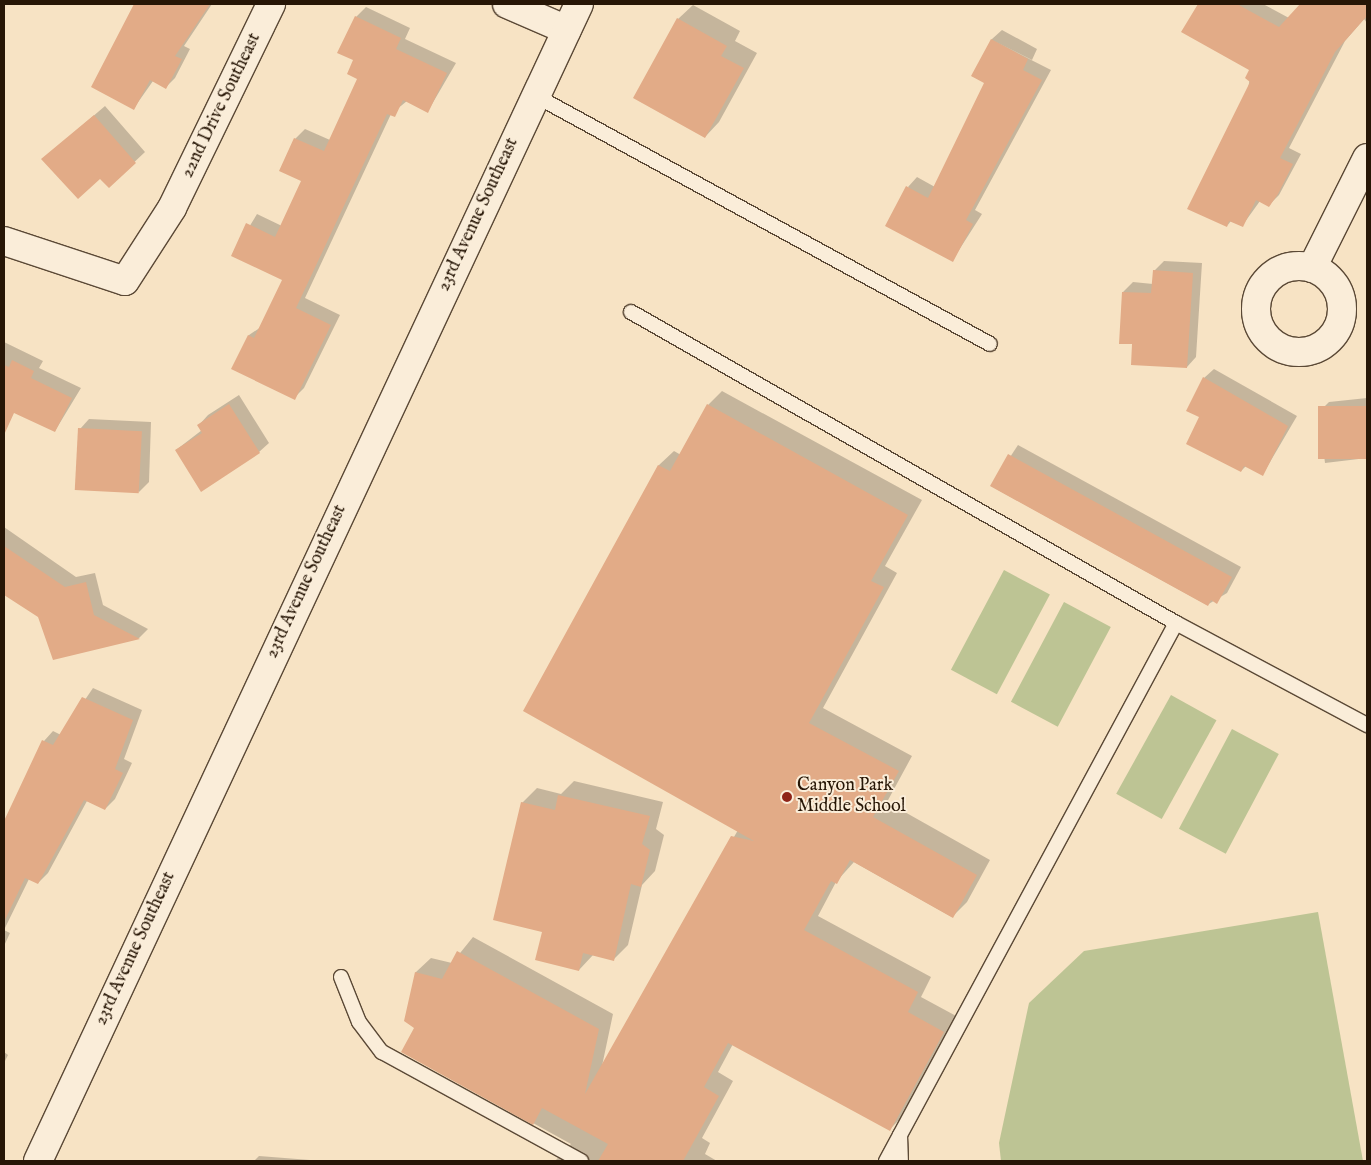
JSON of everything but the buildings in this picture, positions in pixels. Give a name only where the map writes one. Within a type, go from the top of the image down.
[{"type":"street","name":"22nd Drive Southeast","points":[[4,241],[125,281],[172,208],[271,4]]},
{"type":"street","points":[[507,4],[567,30]]},
{"type":"street","name":"23rd Avenue Southeast","points":[[38,1161],[579,4]]},
{"type":"street","points":[[1312,268],[1367,158]]},
{"type":"lane","points":[[536,96],[990,344]]},
{"type":"lane","points":[[631,312],[1176,623],[1367,725]]},
{"type":"lane","points":[[886,1161],[1176,623]]},
{"type":"lane","points":[[341,977],[359,1022],[382,1052],[581,1161]]},
{"type":"lane","points":[[900,1134],[901,1161]]},
{"type":"green space","points":[[1004,570],[1050,594],[997,694],[951,670]]},
{"type":"green space","points":[[1064,602],[1111,627],[1058,727],[1011,702]]},
{"type":"green space","points":[[1171,695],[1216,720],[1162,819],[1116,794]]},
{"type":"green space","points":[[1232,729],[1279,754],[1226,854],[1179,829]]},
{"type":"green space","points":[[1318,912],[1363,1161],[1001,1161],[999,1143],[1029,1003],[1084,951]]},
{"type":"place","name":"Canyon Park Middle School","points":[[787,797]]}]
